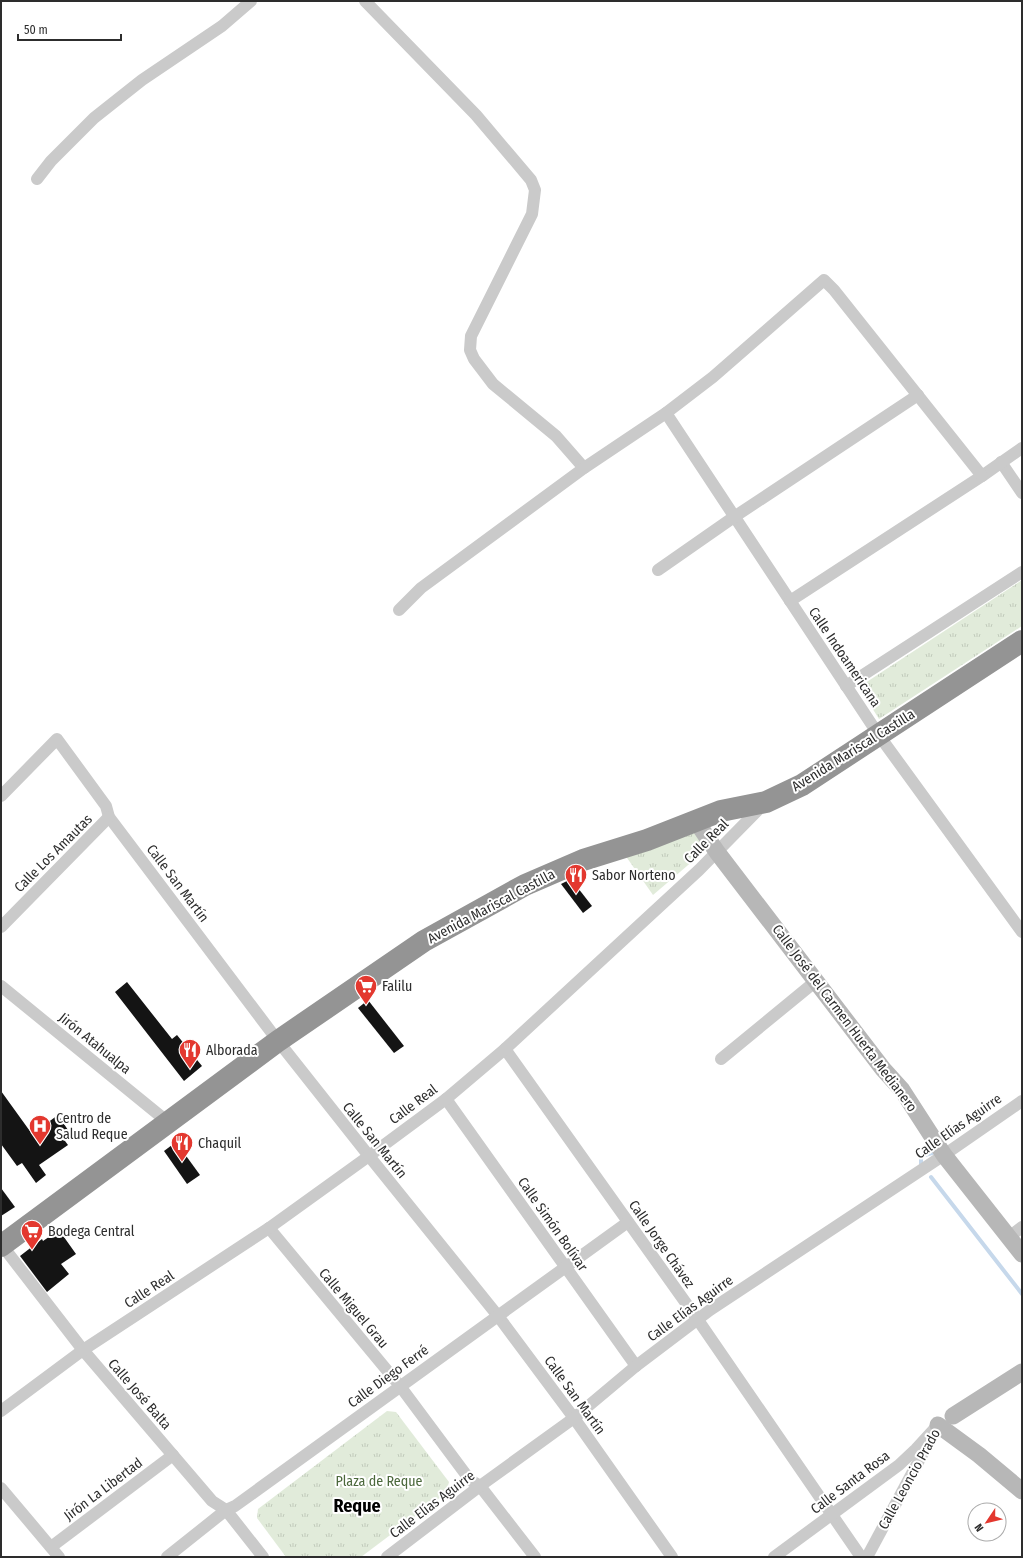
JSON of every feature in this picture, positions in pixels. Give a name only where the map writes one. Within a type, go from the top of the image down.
[{"type":"highway","name":"Avenida Mariscal Castilla","points":[[1,1245],[278,1041],[424,941],[525,885],[583,860],[647,840],[721,811],[766,802],[802,785],[1022,641]]},
{"type":"street","points":[[37,179],[51,161],[94,118],[142,80],[222,26],[251,1]]},
{"type":"street","points":[[365,1],[476,115],[531,180],[535,190],[532,214],[471,336],[470,350],[474,359],[493,384],[556,436],[584,468]]},
{"type":"street","points":[[399,610],[421,588],[584,468],[666,413],[713,377],[824,280],[834,290],[982,476]]},
{"type":"street","points":[[658,570],[734,517],[918,395]]},
{"type":"street","name":"Calle Indoamericana","points":[[666,413],[878,734],[1022,932]]},
{"type":"street","points":[[790,601],[982,476],[1022,448]]},
{"type":"street","points":[[1001,462],[1022,493]]},
{"type":"street","points":[[846,686],[1022,572]]},
{"type":"street","name":"Calle San Martín","points":[[1,796],[57,739],[106,806],[110,817],[278,1041],[498,1316],[574,1418],[672,1557]]},
{"type":"street","name":"Calle Real","points":[[1,1411],[83,1350],[268,1228],[446,1099],[505,1049],[699,870],[766,802]]},
{"type":"street","name":"Calle Los Amautas","points":[[1,927],[110,817]]},
{"type":"street","name":"Calle José del Carmen Huerta Medianero","points":[[696,821],[717,852],[883,1069],[902,1090],[944,1155],[1015,1232],[1022,1254]]},
{"type":"street","points":[[721,1059],[816,981]]},
{"type":"street","name":"Jirón Atahualpa","points":[[1,986],[169,1122]]},
{"type":"street","name":"Calle Jorge Chávez","points":[[505,1049],[698,1320],[831,1515],[862,1556]]},
{"type":"street","name":"Calle Simón Bolívar","points":[[446,1099],[636,1366]]},
{"type":"street","name":"Calle Elías Aguirre","points":[[388,1557],[480,1486],[574,1418],[636,1366],[698,1320],[764,1273],[944,1155],[1022,1101]]},
{"type":"street","name":"Calle Diego Ferré","points":[[167,1557],[226,1510],[234,1506],[628,1222]]},
{"type":"street","name":"Calle Miguel Grau","points":[[268,1228],[400,1386],[470,1480],[480,1486],[535,1557]]},
{"type":"street","name":"Calle José Balta","points":[[1,1245],[83,1350],[212,1501],[226,1510],[263,1557]]},
{"type":"street","name":"Calle Leoncio Prado","points":[[862,1556],[943,1422],[1022,1372]]},
{"type":"street","points":[[943,1422],[1022,1491]]},
{"type":"street","name":"Calle Santa Rosa","points":[[774,1557],[898,1465],[943,1422]]},
{"type":"street","name":"Jirón La Libertad","points":[[51,1547],[173,1455]]},
{"type":"street","points":[[1,1488],[60,1557]]},
{"type":"green space","points":[[1022,580],[1022,626],[879,719],[859,687]]},
{"type":"green space","points":[[699,831],[708,848],[653,895],[625,855]]},
{"type":"green space","name":"Plaza de Reque","points":[[387,1411],[396,1412],[449,1482],[446,1493],[361,1557],[286,1557],[257,1518],[258,1509]]},
{"type":"building","name":"Sabor Norteno","points":[[571,879],[592,906],[583,913],[561,884]]},
{"type":"building","points":[[127,982],[172,1039],[177,1035],[202,1066],[184,1081],[115,992]]},
{"type":"building","points":[[368,1000],[404,1046],[394,1053],[358,1008]]},
{"type":"building","points":[[1,1091],[32,1134],[58,1115],[72,1136],[65,1141],[68,1145],[39,1165],[46,1175],[36,1183],[22,1163],[17,1166],[1,1144]]},
{"type":"building","name":"Chaquil","points":[[176,1142],[200,1175],[187,1184],[164,1151]]},
{"type":"building","points":[[1,1188],[15,1207],[1,1216]]},
{"type":"building","points":[[59,1230],[76,1254],[61,1264],[69,1274],[47,1292],[20,1256],[42,1239],[43,1241]]},
{"type":"waterway","points":[[921,1164],[921,1156],[936,1152],[935,1150]]},
{"type":"waterway","points":[[931,1177],[1022,1294]]},
{"type":"place","name":"Sabor Norteno","points":[[576,894]]},
{"type":"place","name":"Falilu","points":[[366,1006]]},
{"type":"place","name":"Alborada","points":[[190,1070]]},
{"type":"place","name":"Centro de Salud Reque","points":[[40,1146]]},
{"type":"place","name":"Chaquil","points":[[182,1162]]},
{"type":"place","name":"Bodega Central","points":[[32,1250]]},
{"type":"district","name":"Reque","points":[[357,1506]]}]
